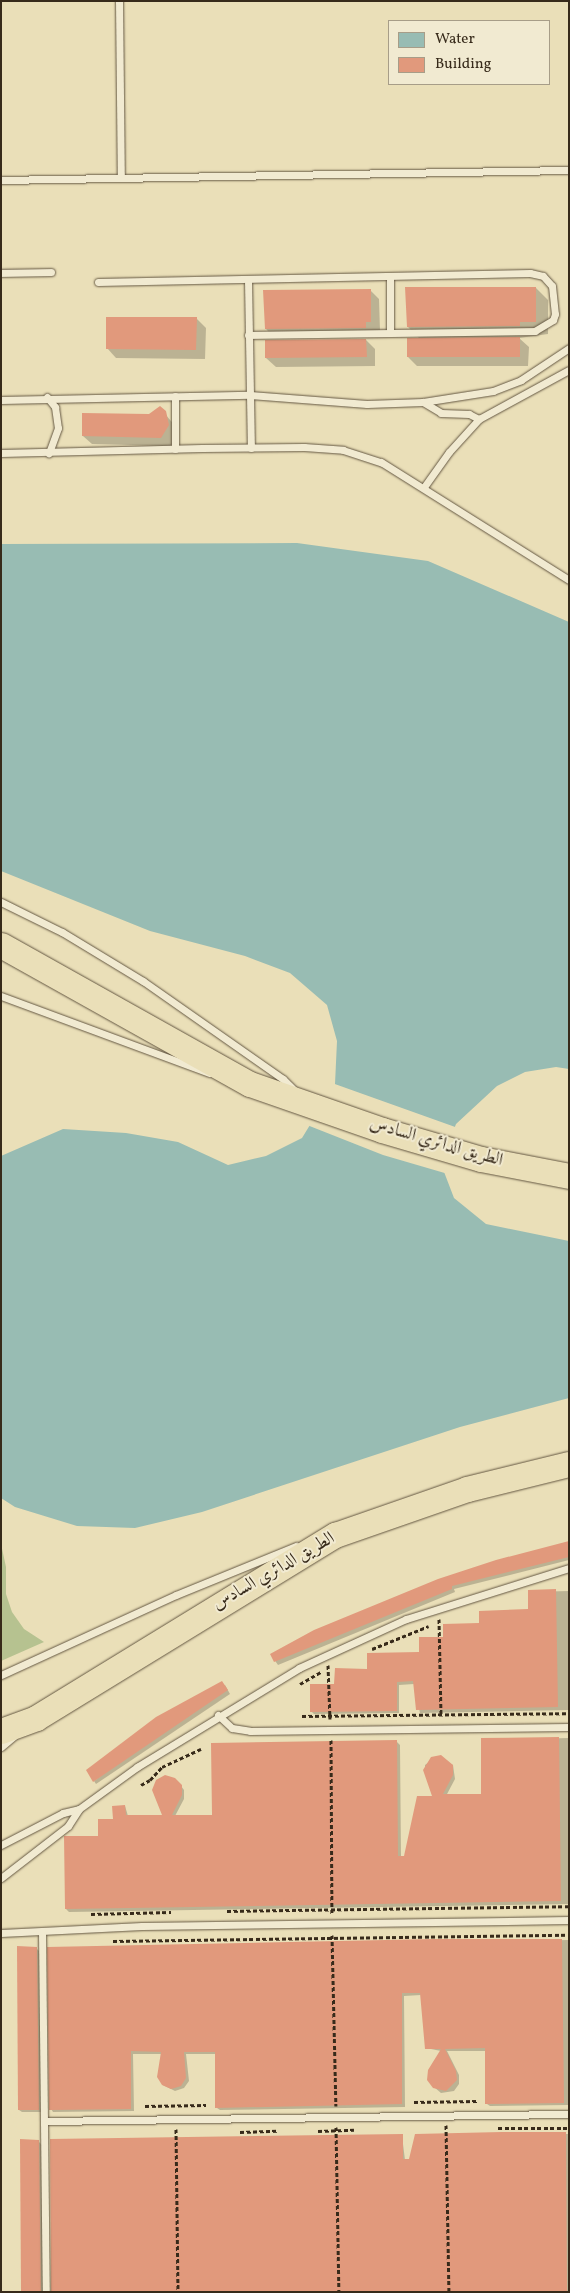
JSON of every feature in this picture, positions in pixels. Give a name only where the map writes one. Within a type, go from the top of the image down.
[{"type":"highway","name":"الطريق الدائري السادس","points":[[1,945],[250,1084],[313,1104],[382,1130],[482,1160],[569,1176]]},
{"type":"highway","name":"الطريق الدائري السادس","points":[[1,1731],[36,1718],[335,1535],[467,1489],[569,1464]]},
{"type":"lane","points":[[118,1],[120,178]]},
{"type":"lane","points":[[1,180],[569,170]]},
{"type":"lane","points":[[1,273],[51,272]]},
{"type":"lane","points":[[98,282],[537,274],[552,286],[555,314],[548,326],[535,330],[248,335]]},
{"type":"lane","points":[[390,276],[390,332]]},
{"type":"lane","points":[[248,280],[251,448]]},
{"type":"lane","points":[[1,400],[48,397],[250,395],[367,404],[423,402],[493,391],[521,380],[569,348]]},
{"type":"lane","points":[[424,487],[449,452],[479,419],[569,370]]},
{"type":"lane","points":[[175,396],[176,449]]},
{"type":"lane","points":[[48,397],[55,407],[58,428],[49,453]]},
{"type":"lane","points":[[423,402],[441,412],[469,414],[479,419]]},
{"type":"lane","points":[[1,453],[251,448],[342,450],[381,462],[424,487],[569,580]]},
{"type":"lane","points":[[1,902],[62,932],[143,981],[283,1079],[313,1104]]},
{"type":"lane","points":[[1,996],[188,1068],[250,1084]]},
{"type":"lane","points":[[1,1675],[184,1592],[291,1548],[335,1535]]},
{"type":"lane","points":[[1,1845],[63,1813],[79,1809],[218,1715],[324,1655],[436,1608],[569,1568]]},
{"type":"lane","points":[[218,1715],[228,1726],[239,1730],[569,1727]]},
{"type":"lane","points":[[1,1747],[36,1718]]},
{"type":"lane","points":[[1,1878],[68,1826],[79,1809]]},
{"type":"lane","points":[[1,1933],[142,1926],[569,1920]]},
{"type":"lane","points":[[42,1932],[46,2292]]},
{"type":"lane","points":[[45,2121],[569,2114]]},
{"type":"path","points":[[436,1608],[439,1621],[441,1728]]},
{"type":"path","points":[[367,1651],[447,1619]]},
{"type":"path","points":[[324,1655],[329,1668],[331,1730],[332,1938],[339,2292]]},
{"type":"path","points":[[300,1684],[336,1665]]},
{"type":"path","points":[[302,1716],[569,1713]]},
{"type":"path","points":[[141,1785],[150,1780],[162,1767],[201,1749]]},
{"type":"path","points":[[219,1912],[569,1906]]},
{"type":"path","points":[[92,1914],[179,1912]]},
{"type":"path","points":[[109,1941],[569,1935]]},
{"type":"path","points":[[414,2102],[477,2101]]},
{"type":"path","points":[[444,2102],[446,2115],[449,2292]]},
{"type":"path","points":[[145,2106],[206,2105]]},
{"type":"path","points":[[176,2106],[178,2292]]},
{"type":"green space","points":[[1,1544],[6,1567],[6,1594],[12,1612],[24,1629],[44,1642],[1,1661]]},
{"type":"water","points":[[297,543],[428,561],[569,622],[569,1069],[556,1067],[525,1072],[497,1086],[456,1124],[441,1164],[454,1198],[486,1224],[569,1241],[569,1398],[460,1427],[202,1512],[135,1528],[77,1526],[15,1507],[1,1498],[1,1156],[63,1129],[126,1133],[178,1142],[228,1165],[266,1156],[302,1138],[335,1084],[337,1041],[327,1005],[290,973],[245,956],[150,931],[1,871],[1,544]]},
{"type":"pier","points":[[332,1083],[458,1128],[444,1163],[448,1174],[383,1155],[307,1125]]},
{"type":"building","points":[[405,287],[536,287],[536,322],[520,322],[520,326],[407,327]]},
{"type":"building","points":[[371,289],[371,322],[366,322],[366,328],[265,329],[263,290]]},
{"type":"building","points":[[106,317],[197,317],[196,350],[106,349]]},
{"type":"building","points":[[520,337],[520,357],[407,357],[407,338]]},
{"type":"building","points":[[366,339],[367,357],[265,358],[265,340]]},
{"type":"building","points":[[160,406],[166,411],[169,425],[161,438],[82,436],[82,413],[149,414]]},
{"type":"building","points":[[569,1541],[569,1557],[452,1586],[452,1589],[274,1662],[270,1654],[314,1630],[438,1579],[496,1560]]},
{"type":"building","points":[[556,1589],[558,1707],[416,1710],[413,1681],[397,1682],[397,1711],[310,1712],[310,1684],[334,1684],[335,1668],[367,1669],[367,1653],[419,1652],[419,1637],[443,1637],[443,1624],[479,1623],[479,1611],[528,1609],[528,1590]]},
{"type":"building","points":[[222,1681],[228,1690],[93,1782],[86,1770],[156,1717]]},
{"type":"building","points":[[559,1737],[561,1901],[65,1909],[64,1836],[98,1836],[98,1819],[113,1819],[112,1806],[125,1805],[126,1815],[162,1815],[152,1790],[156,1780],[165,1775],[175,1778],[182,1785],[182,1795],[172,1815],[212,1815],[211,1743],[397,1740],[398,1856],[404,1856],[417,1796],[432,1796],[423,1770],[431,1757],[441,1755],[453,1765],[453,1775],[443,1794],[481,1794],[481,1738]]},
{"type":"building","points":[[434,1939],[562,1939],[564,2103],[485,2104],[485,2048],[445,2049],[456,2071],[457,2080],[446,2091],[433,2088],[427,2080],[428,2070],[441,2049],[425,2049],[420,1993],[402,1993],[402,2104],[215,2108],[215,2052],[184,2052],[186,2078],[181,2086],[171,2089],[162,2085],[157,2077],[161,2052],[131,2051],[131,2109],[49,2110],[47,1947]]},
{"type":"building","points":[[17,1946],[37,1947],[39,2110],[18,2110]]},
{"type":"building","points":[[566,2132],[567,2292],[51,2292],[50,2139],[403,2134],[403,2159],[409,2159],[415,2134]]},
{"type":"building","points":[[20,2139],[39,2140],[41,2292],[21,2292]]}]
